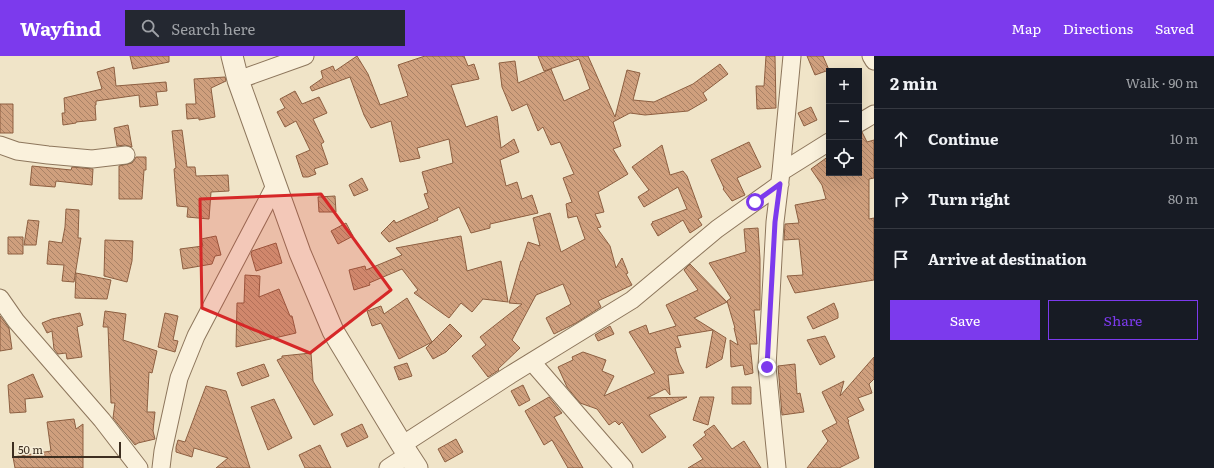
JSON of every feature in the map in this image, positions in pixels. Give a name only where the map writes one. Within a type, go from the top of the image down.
[{"type":"street","points":[[232,56],[238,80],[300,253],[333,331],[409,456]]},
{"type":"street","points":[[238,80],[305,56]]},
{"type":"street","points":[[777,468],[767,367],[775,222],[781,178],[792,56]]},
{"type":"street","points":[[871,56],[874,61]]},
{"type":"street","points":[[862,121],[874,114]]},
{"type":"street","points":[[388,468],[409,456],[532,362],[632,300],[717,229],[826,144]]},
{"type":"street","points":[[0,145],[17,151],[56,156],[92,158],[126,155]]},
{"type":"street","points":[[161,468],[163,451],[179,378],[196,336],[276,184]]},
{"type":"street","points":[[0,298],[16,321],[102,420],[139,468]]},
{"type":"street","points":[[532,362],[624,468]]},
{"type":"highlighted area","points":[[321,194],[391,290],[310,353],[202,308],[200,199]]},
{"type":"building","points":[[130,56],[169,56],[169,62],[133,69]]},
{"type":"building","points":[[357,56],[368,74],[380,105],[408,96],[398,65],[425,56],[464,56],[468,66],[474,64],[479,79],[451,85],[466,127],[497,116],[501,148],[514,139],[519,152],[500,160],[506,186],[517,182],[522,199],[532,195],[538,213],[490,224],[490,228],[471,233],[459,207],[437,218],[438,220],[389,242],[381,233],[394,220],[396,223],[429,208],[424,194],[428,193],[422,172],[453,163],[449,139],[417,148],[420,158],[400,162],[391,121],[371,128],[364,115],[350,77],[312,91],[310,87],[323,78],[321,71],[333,66],[335,71]]},
{"type":"building","points":[[538,56],[588,56],[615,117],[627,70],[640,73],[633,100],[654,102],[693,84],[720,64],[728,74],[703,93],[707,100],[688,111],[645,115],[630,113],[613,122],[621,146],[613,149],[628,174],[598,192],[604,212],[595,214],[601,227],[597,228],[610,246],[616,268],[622,258],[628,273],[626,274],[632,285],[598,301],[601,307],[576,323],[554,334],[546,318],[571,304],[563,284],[536,295],[512,340],[520,348],[498,369],[499,370],[488,377],[472,356],[486,345],[480,337],[522,304],[509,303],[528,242],[540,246],[533,218],[550,213],[561,252],[585,239],[577,216],[568,218],[566,204],[572,202],[563,178],[574,174],[560,142],[551,145],[543,127],[538,131],[527,104],[512,111],[502,87],[499,63],[515,61],[518,83],[551,69],[564,101],[590,89],[579,59],[544,71]]},
{"type":"building","points":[[766,56],[775,56],[776,108],[757,109],[756,86],[764,86]]},
{"type":"building","points":[[807,56],[823,56],[828,68],[826,68],[826,71],[815,75]]},
{"type":"building","points":[[114,67],[116,86],[166,82],[167,91],[156,92],[158,105],[140,107],[139,95],[96,101],[96,120],[63,125],[62,113],[65,113],[64,98],[102,89],[97,72]]},
{"type":"building","points":[[225,77],[226,81],[211,88],[215,117],[199,120],[199,118],[187,119],[186,104],[196,104],[194,79]]},
{"type":"building","points":[[295,91],[302,104],[319,97],[327,113],[313,119],[324,142],[321,144],[328,164],[314,169],[316,174],[308,177],[303,177],[296,156],[310,150],[296,121],[285,127],[277,112],[285,108],[280,99]]},
{"type":"building","points":[[0,104],[13,104],[13,133],[0,133]]},
{"type":"building","points":[[811,107],[817,120],[804,126],[798,113]]},
{"type":"building","points":[[128,125],[132,147],[125,145],[117,146],[114,128]]},
{"type":"building","points":[[182,130],[187,167],[195,167],[196,176],[228,175],[229,191],[211,192],[209,219],[187,217],[188,207],[177,206],[174,169],[176,168],[172,131]]},
{"type":"building","points":[[862,132],[867,142],[874,140],[874,178],[869,179],[869,219],[874,218],[874,280],[795,293],[787,276],[803,275],[799,239],[784,240],[785,224],[799,223],[795,205],[826,199],[822,185],[811,169],[826,158],[826,176],[862,176]]},
{"type":"building","points":[[749,142],[761,167],[737,178],[745,195],[732,201],[723,189],[724,188],[711,160]]},
{"type":"building","points":[[662,145],[670,175],[683,171],[687,176],[702,217],[698,219],[702,225],[690,233],[683,220],[658,236],[651,224],[653,223],[652,222],[687,209],[678,187],[644,207],[638,197],[649,190],[632,167]]},
{"type":"building","points":[[136,157],[146,157],[146,170],[144,170],[142,199],[119,199],[119,166],[132,163]]},
{"type":"building","points":[[32,166],[71,170],[72,167],[93,169],[92,185],[56,181],[55,187],[30,185]]},
{"type":"building","points":[[362,178],[368,190],[354,196],[349,185]]},
{"type":"building","points":[[335,196],[336,212],[319,212],[318,197]]},
{"type":"building","points":[[66,209],[79,210],[78,238],[81,238],[74,282],[62,281],[64,265],[47,264],[49,241],[62,243]]},
{"type":"building","points":[[28,220],[39,221],[36,245],[24,245]]},
{"type":"building","points":[[346,223],[353,236],[338,244],[331,231]]},
{"type":"building","points":[[758,228],[760,259],[760,310],[754,310],[757,344],[750,344],[753,373],[745,375],[743,365],[731,367],[730,340],[738,345],[735,328],[727,301],[731,298],[709,263],[746,252],[744,229]]},
{"type":"building","points":[[216,236],[221,255],[215,256],[212,264],[183,269],[180,249],[203,246],[201,239]]},
{"type":"building","points":[[461,236],[467,271],[501,261],[508,302],[483,299],[472,312],[461,303],[449,318],[414,293],[418,290],[402,269],[369,283],[370,285],[354,290],[349,270],[365,266],[366,270],[402,255],[396,248]]},
{"type":"building","points":[[8,237],[23,237],[23,254],[8,254]]},
{"type":"building","points":[[105,240],[133,241],[132,261],[127,282],[104,276]]},
{"type":"building","points":[[276,243],[282,263],[256,271],[251,254],[252,251]]},
{"type":"building","points":[[690,264],[727,302],[694,318],[726,338],[722,359],[706,368],[713,330],[677,336],[681,347],[675,348],[679,363],[684,373],[668,375],[670,395],[665,389],[647,398],[687,397],[649,415],[666,437],[642,453],[622,422],[619,425],[615,421],[609,425],[597,409],[580,403],[567,387],[558,367],[573,360],[572,357],[583,352],[606,360],[602,371],[614,376],[604,396],[655,373],[629,332],[646,325],[649,334],[676,326],[666,305],[698,290],[684,270]]},
{"type":"building","points":[[76,273],[111,280],[107,299],[75,298]]},
{"type":"building","points":[[245,275],[260,276],[259,297],[279,289],[290,316],[292,316],[296,333],[236,347],[237,303],[244,303]]},
{"type":"building","points":[[407,298],[432,342],[399,359],[381,323],[372,326],[367,311],[381,306],[384,314]]},
{"type":"building","points":[[834,303],[838,313],[838,318],[813,329],[807,317]]},
{"type":"building","points":[[105,311],[126,314],[123,340],[157,351],[152,373],[149,372],[147,412],[155,412],[153,431],[155,439],[135,445],[113,418],[115,403],[111,403],[108,327],[103,327]]},
{"type":"building","points":[[80,313],[83,325],[77,327],[82,357],[67,359],[66,353],[58,354],[54,349],[52,331],[47,333],[42,323],[52,319]]},
{"type":"building","points":[[165,313],[178,316],[173,340],[178,341],[175,352],[158,347]]},
{"type":"building","points":[[0,316],[9,328],[12,349],[0,351]]},
{"type":"building","points":[[450,324],[462,336],[446,352],[433,359],[426,348]]},
{"type":"building","points":[[610,326],[614,334],[598,341],[595,335]]},
{"type":"building","points":[[825,336],[835,357],[820,365],[807,340]]},
{"type":"building","points":[[311,353],[313,381],[333,415],[314,425],[277,360],[282,358],[282,356]]},
{"type":"building","points":[[874,357],[874,379],[869,384],[872,393],[858,398],[864,410],[847,418],[859,458],[839,468],[807,468],[828,441],[822,431],[837,423],[822,392],[844,381],[840,396]]},
{"type":"building","points":[[407,363],[412,376],[399,380],[394,367]]},
{"type":"building","points":[[264,364],[269,376],[242,386],[237,373]]},
{"type":"building","points":[[795,364],[797,394],[800,393],[804,412],[782,415],[778,366]]},
{"type":"building","points":[[33,374],[43,397],[25,399],[26,412],[10,413],[8,385]]},
{"type":"building","points":[[523,385],[530,400],[519,406],[511,391]]},
{"type":"building","points":[[206,386],[226,391],[250,468],[216,468],[228,458],[194,448],[192,457],[176,452],[178,440],[185,442]]},
{"type":"building","points":[[732,387],[751,387],[751,404],[732,404]]},
{"type":"building","points":[[549,397],[562,413],[554,417],[583,468],[568,468],[552,440],[544,445],[525,411]]},
{"type":"building","points":[[700,397],[714,397],[708,425],[693,420]]},
{"type":"building","points":[[274,399],[292,438],[268,450],[251,407]]},
{"type":"building","points":[[74,419],[76,429],[83,424],[83,468],[15,468],[13,457],[51,451],[47,422]]},
{"type":"building","points":[[362,424],[368,437],[347,447],[341,434]]},
{"type":"building","points":[[714,425],[732,449],[744,441],[761,468],[688,468],[703,459],[693,445],[706,435],[704,432]]},
{"type":"building","points":[[456,439],[463,452],[445,462],[438,449]]},
{"type":"building","points":[[320,445],[331,468],[305,468],[299,455]]},
{"type":"route","points":[[755,202],[780,184],[775,222],[767,367]]}]
